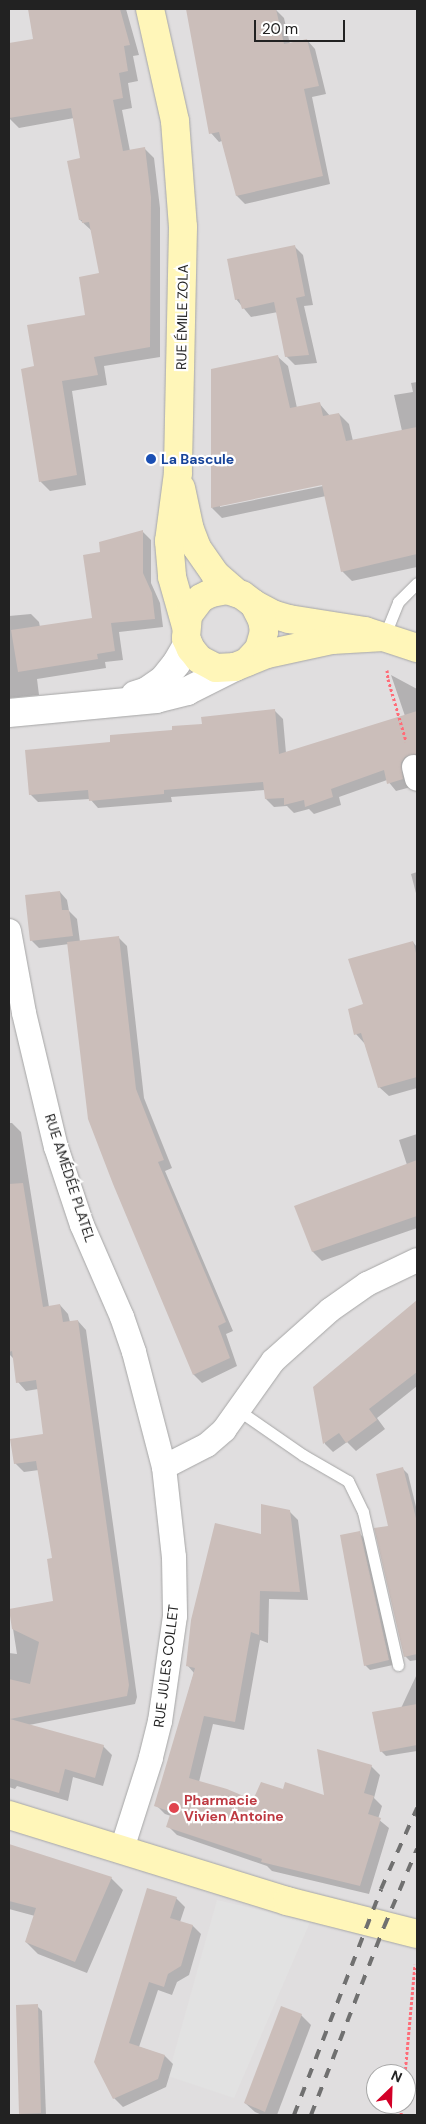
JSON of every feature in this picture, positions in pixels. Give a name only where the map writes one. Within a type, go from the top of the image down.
[{"type":"main road","name":"RUE ÉMILE ZOLA","points":[[150,9],[174,121],[182,208],[183,307],[178,474],[169,524],[170,560],[187,635]]},
{"type":"main road","points":[[178,474],[189,527],[198,548],[215,574],[246,599],[275,615],[306,624],[365,632],[416,647]]},
{"type":"main road","points":[[241,664],[255,654],[263,638],[262,620],[246,599],[221,591],[201,598],[190,611],[187,635],[199,659],[210,666],[222,669],[241,664],[267,654],[332,640],[384,637]]},
{"type":"main road","points":[[9,1815],[287,1901],[416,1945]]},
{"type":"street","points":[[113,703],[147,691],[163,680],[176,664],[187,635]]},
{"type":"street","points":[[9,713],[156,699],[187,691],[241,664]]},
{"type":"street","name":"RUE AMÉDÉE PLATEL","points":[[9,931],[24,1013],[56,1147],[82,1225],[122,1317],[151,1420]]},
{"type":"street","points":[[164,1466],[207,1445],[224,1430],[273,1360],[294,1340],[367,1284],[417,1260]]},
{"type":"street","name":"RUE JULES COLLET","points":[[122,1849],[151,1758],[160,1721],[174,1616],[174,1557],[164,1466],[151,1420]]},
{"type":"lane","points":[[384,637],[398,602],[417,583]]},
{"type":"lane","points":[[238,1410],[303,1455],[348,1481],[363,1512],[398,1665]]},
{"type":"path","points":[[384,637],[388,679],[416,773]]},
{"type":"path","points":[[406,2064],[416,1945]]},
{"type":"shaded area","points":[[9,9],[417,9],[417,2115],[9,2115]]},
{"type":"shaded area","points":[[217,1900],[310,1922],[234,2098],[168,2076]]},
{"type":"building","points":[[28,9],[120,9],[130,45],[124,46],[128,71],[119,73],[123,98],[113,100],[123,151],[145,147],[151,197],[150,347],[94,357],[98,375],[62,381],[77,475],[39,482],[21,369],[34,366],[27,325],[85,315],[79,277],[99,273],[89,222],[82,223],[82,220],[79,220],[67,161],[80,158],[71,108],[9,118],[9,43],[33,39]]},
{"type":"building","points":[[186,9],[276,9],[284,44],[307,39],[319,86],[304,89],[323,176],[236,196],[219,132],[209,134]]},
{"type":"building","points":[[295,245],[305,296],[296,298],[309,355],[285,357],[274,302],[242,309],[239,299],[235,300],[227,259]]},
{"type":"building","points":[[278,355],[290,408],[320,402],[323,416],[339,413],[346,441],[417,427],[417,554],[341,572],[322,485],[211,508],[211,369]]},
{"type":"building","points":[[143,530],[143,573],[152,593],[155,619],[111,623],[115,651],[97,654],[98,659],[18,672],[11,630],[92,618],[83,555],[100,552],[99,542]]},
{"type":"building","points":[[275,709],[279,754],[417,711],[417,754],[405,757],[401,763],[403,779],[387,784],[384,770],[331,789],[333,797],[305,807],[304,800],[284,805],[284,798],[265,799],[263,782],[164,790],[164,794],[89,801],[88,790],[29,795],[25,750],[110,742],[110,735],[172,730],[172,726],[202,724],[201,717]]},
{"type":"building","points":[[60,891],[62,910],[69,910],[73,936],[30,941],[25,895]]},
{"type":"building","points":[[119,936],[136,1089],[164,1160],[158,1162],[226,1322],[218,1326],[230,1358],[193,1375],[113,1184],[88,1119],[67,942]]},
{"type":"building","points":[[413,941],[417,957],[417,1077],[378,1088],[361,1033],[354,1035],[348,1009],[363,1004],[348,959]]},
{"type":"building","points":[[417,1160],[417,1216],[312,1252],[294,1206]]},
{"type":"building","points":[[23,1183],[43,1307],[60,1304],[63,1322],[78,1320],[129,1685],[127,1696],[10,1719],[104,1745],[95,1778],[65,1769],[59,1793],[9,1778],[9,1679],[30,1684],[39,1642],[12,1629],[9,1609],[53,1601],[47,1559],[52,1558],[36,1461],[14,1464],[10,1439],[43,1434],[36,1380],[16,1383],[12,1351],[9,1352],[9,1184]]},
{"type":"building","points":[[417,1300],[417,1372],[369,1409],[377,1420],[346,1443],[339,1433],[323,1444],[313,1387]]},
{"type":"building","points":[[403,1467],[417,1522],[417,1654],[404,1657],[374,1528],[388,1526],[376,1474]]},
{"type":"building","points":[[261,1504],[290,1510],[300,1592],[260,1591],[259,1635],[251,1632],[235,1722],[204,1716],[189,1778],[227,1789],[253,1800],[261,1782],[283,1789],[285,1782],[324,1795],[317,1749],[372,1765],[364,1793],[374,1796],[368,1814],[381,1818],[360,1886],[261,1862],[262,1859],[166,1827],[171,1812],[154,1806],[195,1668],[186,1666],[191,1620],[215,1523],[261,1534]]},
{"type":"building","points":[[360,1531],[389,1660],[364,1666],[340,1535]]},
{"type":"building","points":[[417,1704],[417,1745],[380,1752],[372,1712]]},
{"type":"building","points":[[9,1844],[112,1877],[75,1962],[25,1942],[36,1908],[9,1901]]},
{"type":"building","points":[[147,1888],[177,1897],[170,1918],[193,1925],[181,1966],[168,1974],[164,1987],[149,1982],[129,2043],[165,2055],[158,2079],[113,2099],[94,2062]]},
{"type":"building","points":[[38,2004],[41,2113],[19,2114],[16,2005]]},
{"type":"building","points":[[281,2006],[302,2014],[265,2112],[244,2103]]},
{"type":"railway","points":[[294,2115],[381,1889],[417,1808]]},
{"type":"railway","points":[[311,2115],[384,1927],[417,1849]]},
{"type":"place","name":"La Bascule","points":[[151,459]]},
{"type":"place","name":"Pharmacie Vivien Antoine","points":[[174,1808]]}]
